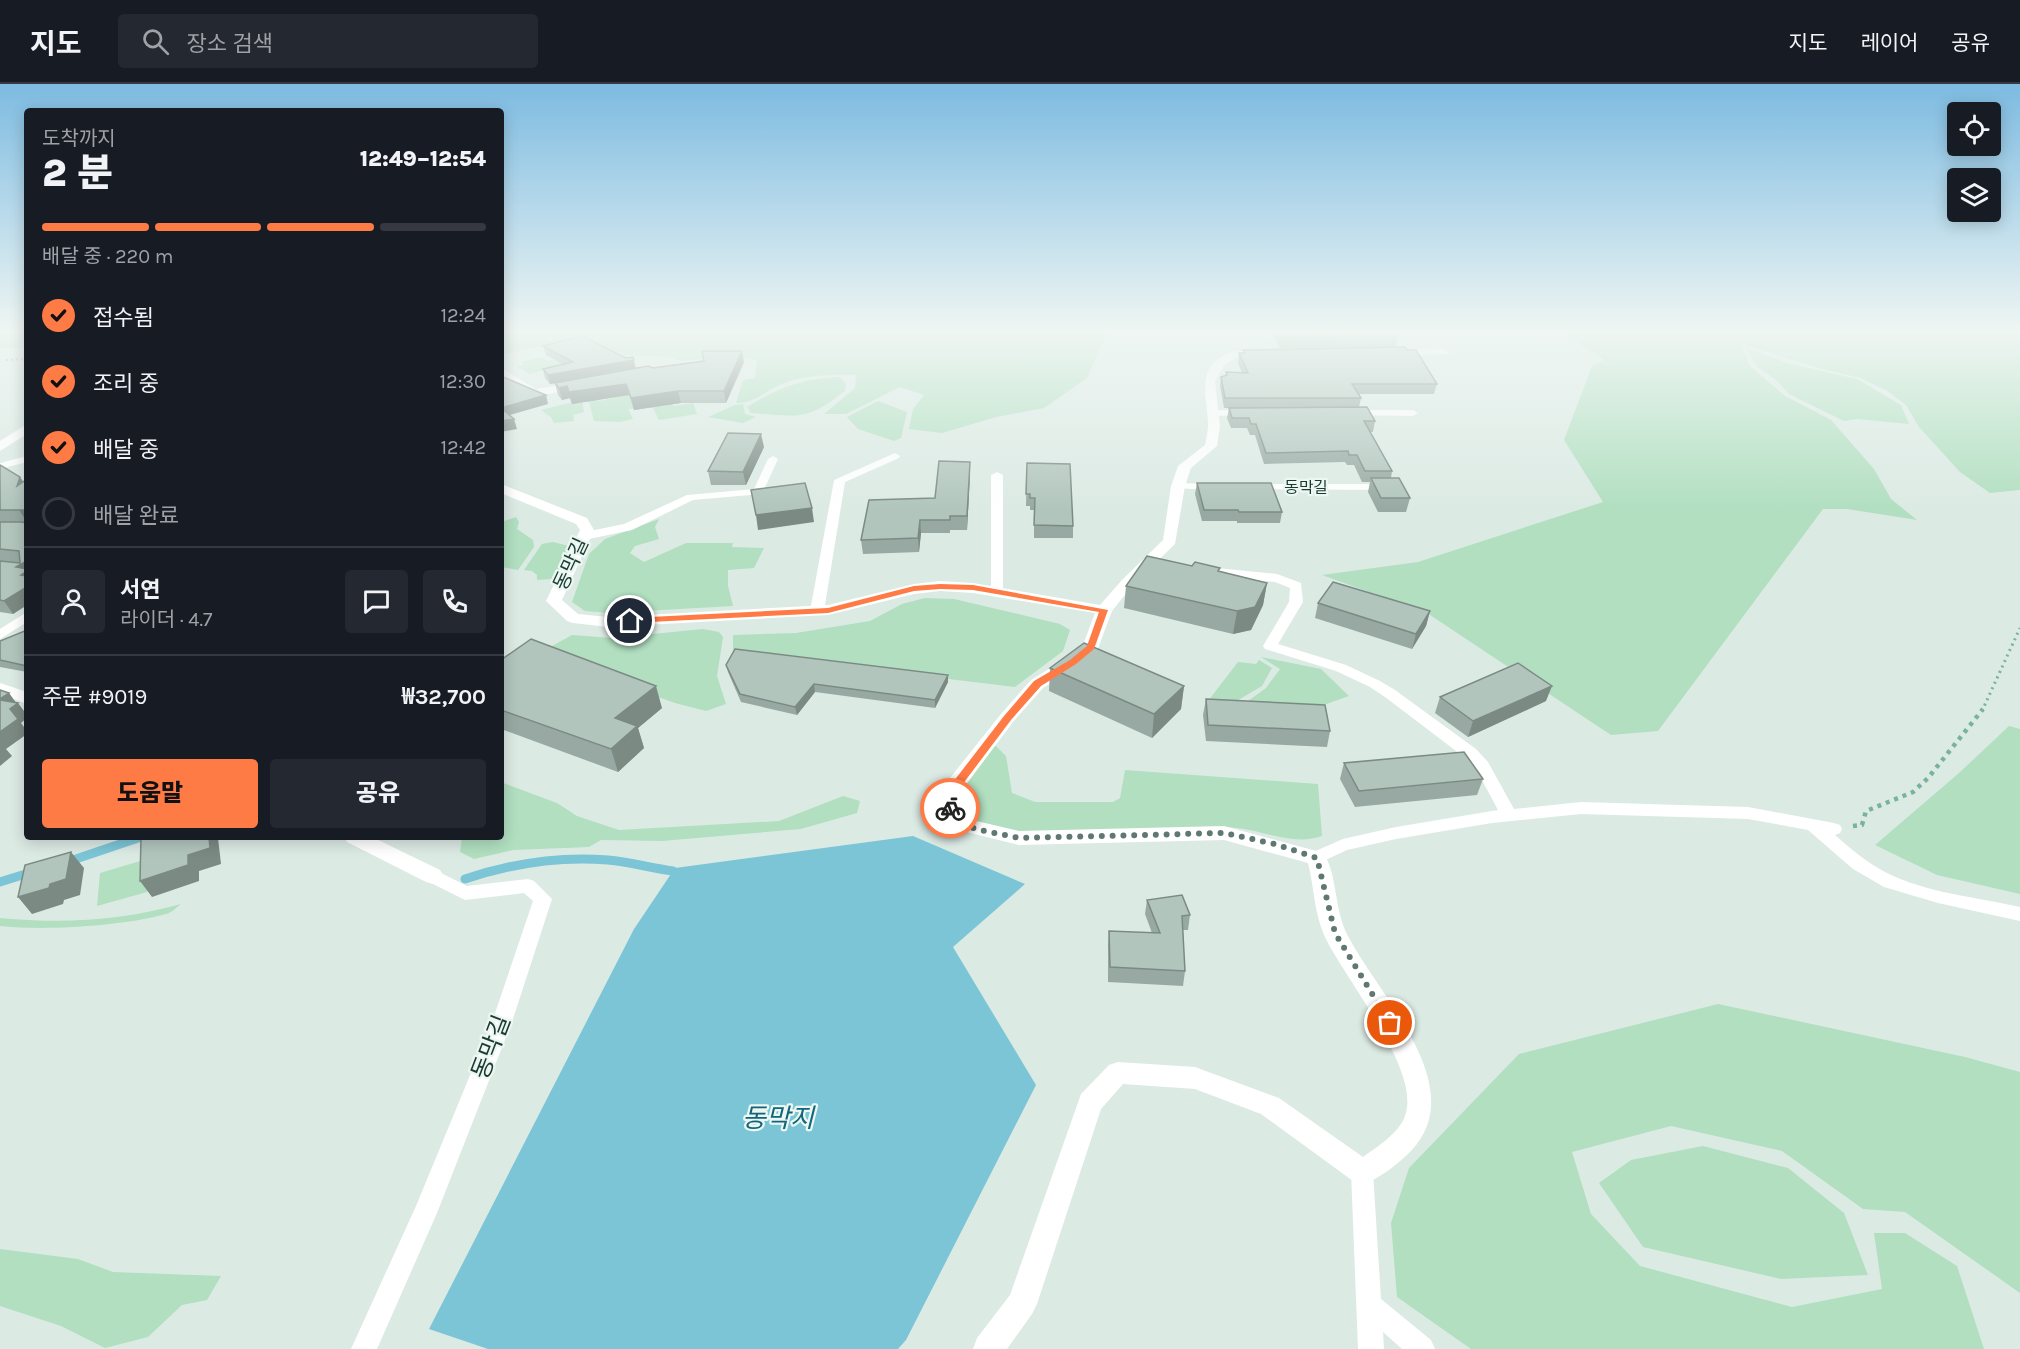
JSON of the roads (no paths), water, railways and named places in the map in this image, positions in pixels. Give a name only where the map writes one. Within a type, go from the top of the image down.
[{"type":"street","points":[[988,1349],[1022,1304],[1090,1102],[1119,1073],[1195,1078],[1270,1106],[1362,1172],[1385,1159],[1413,1127],[1419,1114],[1417,1084],[1401,1041],[1335,933],[1317,858],[1275,844],[1224,833],[1019,838],[961,824],[948,806],[953,788],[1007,718],[1037,684],[1073,662],[1091,647],[1104,610],[1127,583],[1170,541],[1179,486],[1185,466],[1211,446],[1214,426],[1210,392]]},
{"type":"street","points":[[0,447],[24,431]]},
{"type":"street","name":"동막길","points":[[504,490],[582,521],[587,530],[554,601],[573,618],[608,622],[817,611],[914,589],[940,586],[998,592],[1104,610]]},
{"type":"street","points":[[0,688],[24,697]]},
{"type":"street","name":"동막길","points":[[360,840],[433,876]]},
{"type":"lane","points":[[1212,413],[1259,413]]},
{"type":"lane","points":[[1342,413],[1413,413]]},
{"type":"lane","points":[[817,611],[840,480],[895,456]]},
{"type":"lane","points":[[584,536],[628,527],[691,497],[758,492],[773,459]]},
{"type":"lane","points":[[0,466],[24,460]]},
{"type":"lane","points":[[996,475],[998,592]]},
{"type":"lane","name":"동막길","points":[[1179,486],[1398,487]]},
{"type":"lane","points":[[1152,561],[1175,565]]},
{"type":"lane","points":[[1199,569],[1276,578],[1296,586],[1296,602],[1270,646],[1362,677],[1394,695],[1403,705],[1470,753],[1482,766],[1509,815]]},
{"type":"lane","points":[[0,634],[24,618]]},
{"type":"lane","points":[[1317,858],[1343,845],[1386,835],[1509,815],[1581,807],[1748,813],[1834,829]]},
{"type":"lane","points":[[1813,825],[1842,852],[1889,881],[1930,894],[2020,914]]},
{"type":"lane","name":"동막길","points":[[364,1349],[425,1213],[502,1022],[543,899],[528,886],[465,893],[433,876]]},
{"type":"lane","points":[[1362,1172],[1371,1349]]},
{"type":"lane","points":[[1368,1304],[1422,1349]]},
{"type":"water","name":"동막지","points":[[913,836],[1025,884],[953,947],[1036,1085],[906,1340],[898,1349],[488,1349],[429,1329],[634,929],[675,868]]},
{"type":"waterway","points":[[67,862],[132,840]]},
{"type":"waterway","points":[[465,879],[518,865],[572,859],[616,861],[673,871]]},
{"type":"waterway","points":[[0,882],[32,872]]}]
